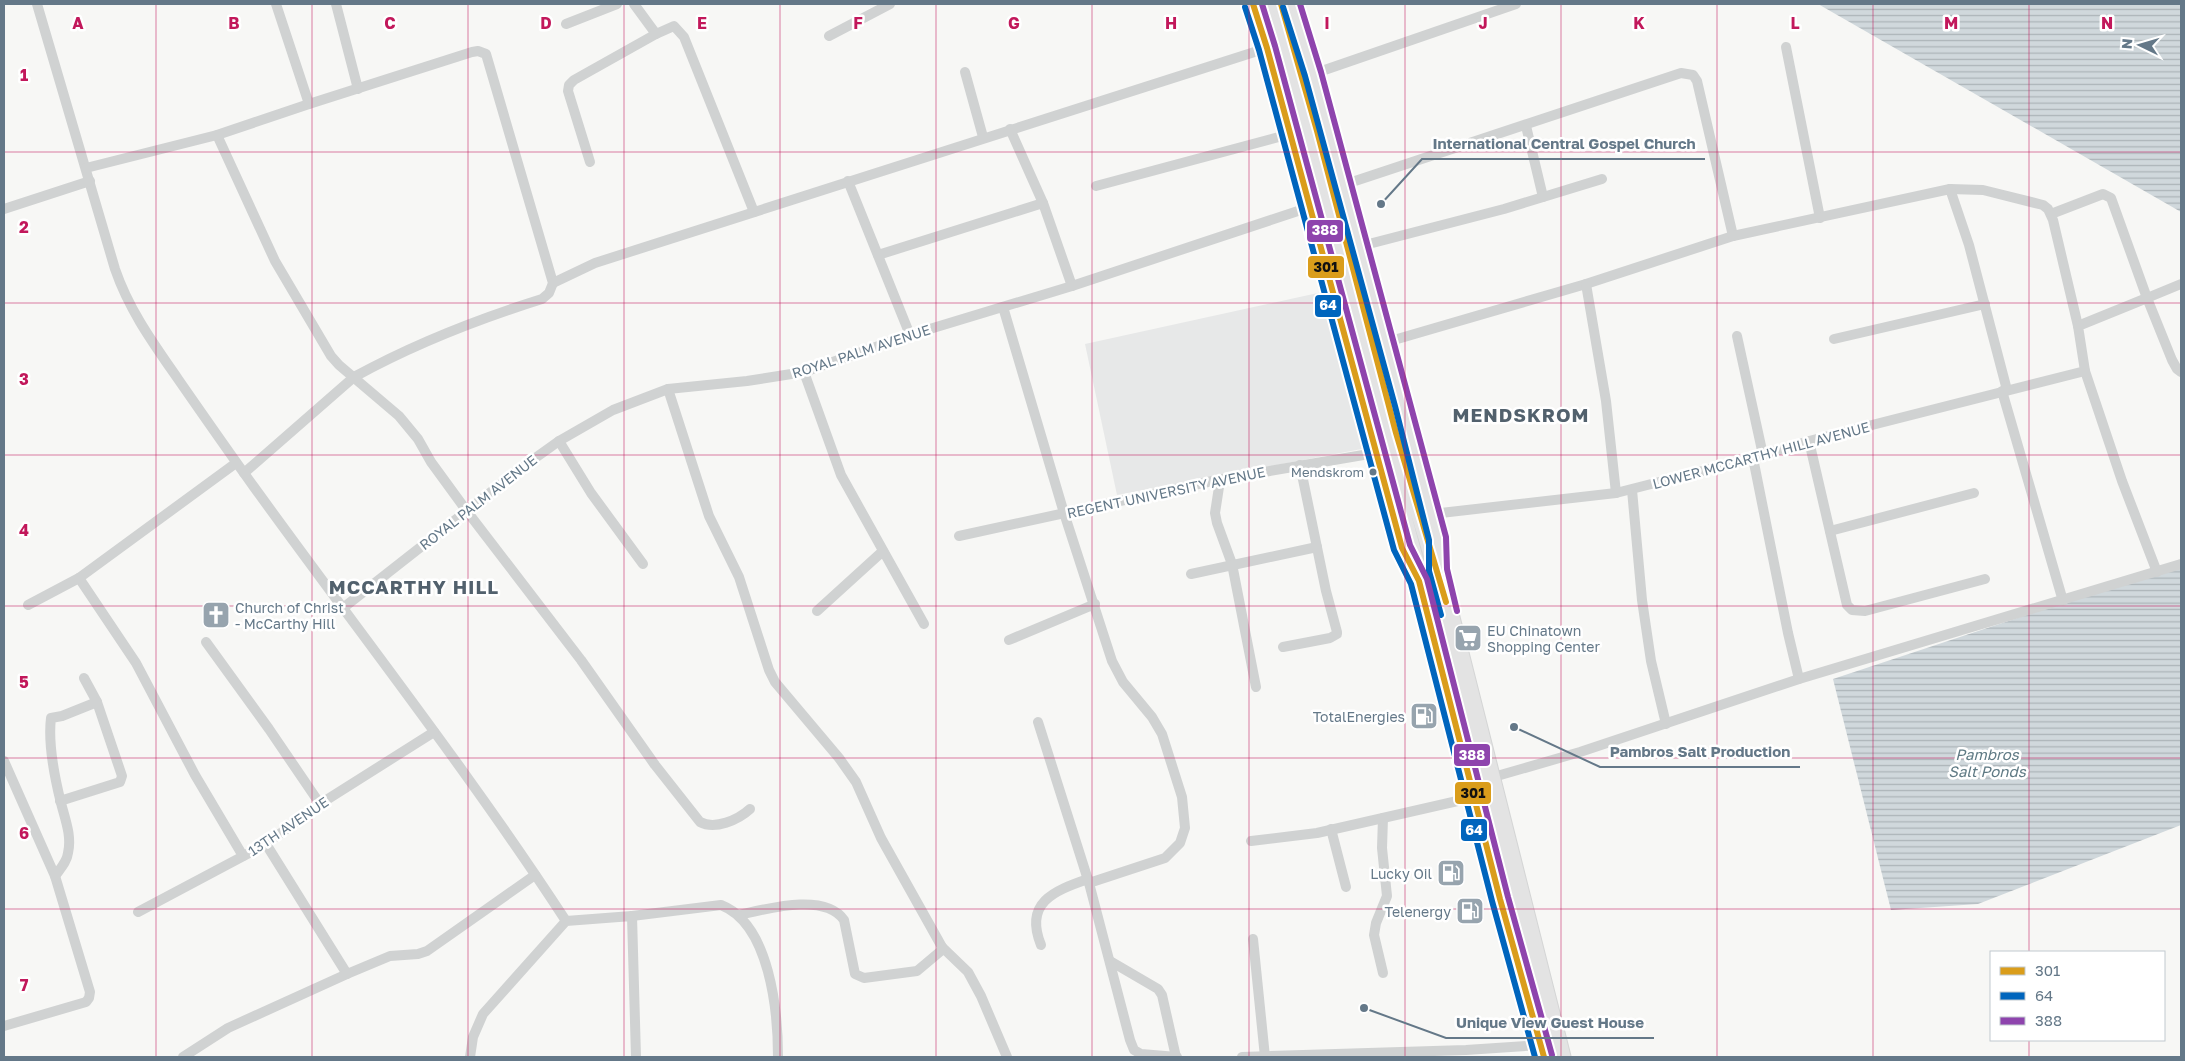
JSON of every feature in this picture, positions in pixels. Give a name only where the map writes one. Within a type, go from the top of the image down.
[{"type":"highway","points":[[1264,4],[1278,44],[1500,898],[1542,1051]]},
{"type":"highway","points":[[1280,4],[1317,131],[1396,432],[1438,570],[1561,1057]]},
{"type":"highway","points":[[1500,898],[1512,897],[1518,888]]},
{"type":"street","points":[[37,4],[120,283],[134,314],[154,346],[236,463],[434,732],[566,921]]},
{"type":"street","points":[[276,4],[309,104]]},
{"type":"street","points":[[336,4],[358,89]]},
{"type":"street","points":[[566,24],[617,4]]},
{"type":"street","points":[[634,4],[656,34]]},
{"type":"street","points":[[829,36],[890,4]]},
{"type":"street","points":[[1253,4],[1267,48],[1402,548],[1419,581]]},
{"type":"street","points":[[1291,4],[1361,246],[1432,514],[1439,547],[1438,570]]},
{"type":"street","points":[[1312,74],[1516,4]]},
{"type":"street","points":[[590,162],[568,91],[569,85],[574,80],[656,34],[674,26],[684,38],[754,212]]},
{"type":"street","points":[[1786,47],[1820,218]]},
{"type":"street","points":[[553,282],[595,263],[1267,48]]},
{"type":"street","points":[[86,168],[217,135],[472,52],[478,51],[486,54],[553,282],[549,293],[542,298],[482,318],[375,365],[354,377],[244,473]]},
{"type":"street","points":[[965,72],[984,138]]},
{"type":"street","points":[[1343,185],[1526,126],[1681,73],[1688,73],[1693,75],[1697,81],[1733,236]]},
{"type":"street","points":[[1526,126],[1543,197]]},
{"type":"street","points":[[1010,129],[1044,203],[1072,286]]},
{"type":"street","points":[[1096,186],[1290,134]]},
{"type":"street","points":[[217,135],[275,261],[331,356],[399,416],[418,439],[431,462],[581,660],[654,765],[700,822],[716,826],[738,817],[750,809]]},
{"type":"street","points":[[1361,246],[1543,197],[1602,179]]},
{"type":"street","points":[[4,209],[90,181]]},
{"type":"street","points":[[848,181],[910,335]]},
{"type":"street","points":[[1950,189],[1969,245],[1985,304],[2004,390],[2063,601]]},
{"type":"street","points":[[1387,342],[1586,284],[1733,236],[1950,189],[1983,190],[2043,205],[2051,214],[2078,326],[2085,371],[2122,481],[2157,572]]},
{"type":"street","points":[[2051,214],[2103,194],[2111,198],[2146,298],[2172,360],[2181,372]]},
{"type":"street","points":[[878,255],[1044,203]]},
{"type":"street","name":"ROYAL PALM AVENUE","points":[[343,608],[466,510],[559,441],[613,410],[668,389],[747,381],[804,372],[910,335],[1072,286],[1310,208]]},
{"type":"street","points":[[1586,284],[1606,401],[1616,493]]},
{"type":"street","points":[[2078,326],[2181,284]]},
{"type":"street","points":[[1834,339],[1985,304]]},
{"type":"street","points":[[1002,307],[1064,513],[1112,660],[1122,682],[1152,717],[1162,734],[1182,797],[1184,828],[1180,843],[1166,858],[1089,881],[1054,894],[1038,908],[1035,925],[1040,946]]},
{"type":"street","points":[[1737,336],[1763,455]]},
{"type":"street","name":"LOWER MCCARTHY HILL AVENUE","points":[[1432,514],[1632,490],[1809,441],[2085,371]]},
{"type":"street","points":[[804,372],[841,475],[924,624]]},
{"type":"street","points":[[668,389],[709,516],[739,576],[769,670],[775,682],[839,758],[856,782],[881,838],[942,947],[968,972],[981,996],[1007,1057]]},
{"type":"street","points":[[559,441],[591,493],[643,564]]},
{"type":"street","points":[[1809,441],[1847,604],[1852,610],[1865,611],[1985,579]]},
{"type":"street","name":"REGENT UNIVERSITY AVENUE","points":[[959,536],[1217,480],[1375,452]]},
{"type":"street","points":[[1753,458],[1799,679]]},
{"type":"street","points":[[28,605],[79,578],[236,463]]},
{"type":"street","points":[[1283,647],[1330,638],[1337,634],[1300,465]]},
{"type":"street","points":[[1217,480],[1219,487],[1216,513],[1217,523],[1232,564],[1256,688]]},
{"type":"street","points":[[1632,490],[1642,600],[1650,652],[1666,724]]},
{"type":"street","points":[[1830,531],[1974,493]]},
{"type":"street","points":[[1191,574],[1317,547]]},
{"type":"street","points":[[817,612],[883,551]]},
{"type":"street","points":[[1490,778],[1666,724],[1799,679],[2181,564]]},
{"type":"street","points":[[79,578],[136,663],[195,775],[243,856]]},
{"type":"street","points":[[1009,640],[1095,604]]},
{"type":"street","points":[[206,642],[320,804]]},
{"type":"street","points":[[60,801],[120,782],[122,776],[97,702],[84,678]]},
{"type":"street","points":[[55,876],[69,851],[69,834],[60,801],[50,730],[51,718],[62,716],[97,702]]},
{"type":"street","points":[[1038,722],[1089,881],[1130,1040],[1134,1050],[1141,1054],[1176,1057],[1162,995],[1158,989],[1110,961]]},
{"type":"street","name":"13TH AVENUE","points":[[138,912],[266,844],[320,804],[434,732]]},
{"type":"street","points":[[4,761],[55,876],[90,992],[86,1002],[4,1026]]},
{"type":"street","points":[[1251,841],[1331,829],[1475,797]]},
{"type":"street","points":[[1383,818],[1382,848],[1387,896],[1376,924],[1374,935],[1383,973]]},
{"type":"street","points":[[1331,829],[1346,887]]},
{"type":"street","points":[[266,844],[347,974]]},
{"type":"street","points":[[183,1057],[228,1028],[347,974],[390,956],[418,954],[427,951],[535,875]]},
{"type":"street","points":[[739,915],[768,908],[799,904],[831,908],[839,913],[844,920],[855,974],[864,978],[917,971],[942,950],[942,947]]},
{"type":"street","points":[[470,1057],[473,1037],[483,1014],[566,921],[721,906],[733,910],[739,915],[758,945],[772,982],[778,1023],[778,1057]]},
{"type":"street","points":[[632,916],[636,1057]]},
{"type":"street","points":[[1253,939],[1265,1056]]},
{"type":"street","points":[[1242,1057],[1466,1050],[1542,1051]]},
{"type":"shaded area","points":[[1327,291],[1367,448],[1117,495],[1085,344]]},
{"type":"water","points":[[1818,4],[2181,4],[2181,212]]},
{"type":"water","name":"Pambros Salt Ponds","points":[[2181,564],[2181,825],[1978,904],[1891,910],[1833,679]]},
{"type":"transit line","name":"301","points":[[1253,4],[1267,48],[1402,548],[1419,581],[1500,899],[1544,1057]]},
{"type":"transit line","name":"388","points":[[1262,4],[1410,545],[1427,579],[1508,897],[1552,1055]]},
{"type":"transit line","name":"301","points":[[1281,4],[1317,131],[1396,433],[1446,602]]},
{"type":"transit line","name":"388","points":[[1300,4],[1321,72],[1446,537],[1447,569],[1457,611]]},
{"type":"transit line","name":"64","points":[[1245,7],[1259,50],[1394,550],[1411,584],[1492,901],[1535,1057]]},
{"type":"transit line","name":"64","points":[[1283,7],[1305,76],[1395,406],[1429,540],[1429,571],[1441,615]]},
{"type":"place","name":"International Central Gospel Church","points":[[1381,204]]},
{"type":"place","name":"Mendskrom","points":[[1373,472]]},
{"type":"place","name":"Church of Christ - McCarthy Hill","points":[[216,615]]},
{"type":"place","name":"EU Chinatown Shopping Center","points":[[1468,638]]},
{"type":"place","name":"TotalEnergies","points":[[1424,716]]},
{"type":"place","name":"Pambros Salt Production","points":[[1514,727]]},
{"type":"place","name":"Lucky Oil","points":[[1451,873]]},
{"type":"place","name":"Telenergy","points":[[1470,911]]},
{"type":"place","name":"Unique View Guest House","points":[[1364,1008]]},
{"type":"district","name":"MENDSKROM","points":[[1521,414]]},
{"type":"district","name":"MCCARTHY HILL","points":[[414,586]]}]
